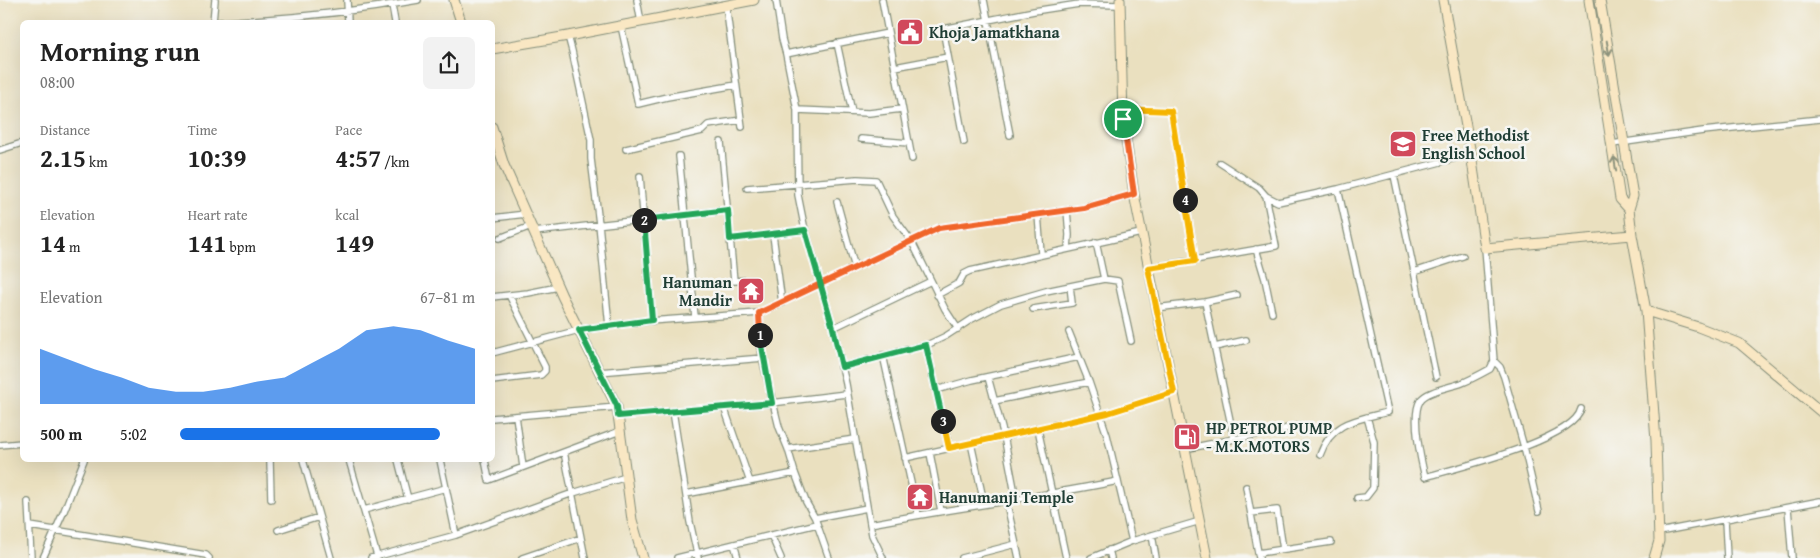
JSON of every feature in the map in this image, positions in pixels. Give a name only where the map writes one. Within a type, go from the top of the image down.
[{"type":"street","points":[[213,20],[215,0]]},
{"type":"street","points":[[347,0],[348,20]]},
{"type":"street","points":[[254,20],[347,11],[418,0]]},
{"type":"street","points":[[454,0],[460,20]]},
{"type":"street","points":[[637,0],[641,22]]},
{"type":"street","points":[[495,48],[754,0]]},
{"type":"street","points":[[776,0],[797,110],[798,195],[805,230],[842,367],[872,535],[883,558]]},
{"type":"street","points":[[882,0],[912,158]]},
{"type":"street","points":[[984,0],[1010,135]]},
{"type":"street","points":[[1443,0],[1471,154],[1485,248],[1494,362],[1490,369],[1464,382],[1428,394],[1420,400],[1417,410],[1418,449],[1425,478],[1524,447],[1564,429],[1576,420],[1582,409]]},
{"type":"street","points":[[1589,0],[1620,199],[1629,210]]},
{"type":"street","points":[[1600,0],[1633,196],[1629,210],[1646,311],[1656,441],[1659,532],[1659,541],[1654,558]]},
{"type":"street","points":[[964,142],[943,29],[988,19],[1079,4],[1119,2],[1123,109],[1134,194],[1207,558]]},
{"type":"street","points":[[392,5],[395,20]]},
{"type":"street","points":[[626,149],[702,131],[708,125],[741,123],[726,6]]},
{"type":"street","points":[[621,26],[638,104],[667,97],[736,86]]},
{"type":"street","points":[[786,54],[888,33]]},
{"type":"street","points":[[568,36],[591,140],[591,160],[609,326]]},
{"type":"street","points":[[837,43],[852,112]]},
{"type":"street","points":[[895,67],[948,57]]},
{"type":"street","points":[[797,110],[869,113],[902,109]]},
{"type":"street","points":[[1123,109],[1171,111],[1195,261]]},
{"type":"street","points":[[1612,144],[1703,131],[1820,119]]},
{"type":"street","points":[[495,139],[504,165],[532,229],[617,411],[632,520],[642,558]]},
{"type":"street","points":[[861,140],[909,143]]},
{"type":"street","points":[[722,142],[734,281],[751,280]]},
{"type":"street","points":[[0,150],[20,144]]},
{"type":"street","points":[[1220,164],[1259,188],[1266,196],[1278,202],[1338,189],[1471,154]]},
{"type":"street","points":[[680,156],[695,316]]},
{"type":"street","points":[[1394,175],[1436,377]]},
{"type":"street","points":[[640,176],[652,320]]},
{"type":"street","points":[[747,188],[857,178],[876,180],[893,216],[912,242],[938,295],[958,329]]},
{"type":"street","points":[[1320,455],[1324,444],[1336,429],[1354,420],[1388,412],[1338,189]]},
{"type":"street","points":[[495,352],[579,330],[652,320],[759,313],[939,228],[1084,208],[1134,194]]},
{"type":"street","points":[[1148,268],[1276,246],[1266,196]]},
{"type":"street","points":[[837,202],[855,268]]},
{"type":"street","points":[[500,238],[532,229],[643,220],[728,210]]},
{"type":"street","points":[[1067,210],[1068,249]]},
{"type":"street","points":[[495,218],[526,214]]},
{"type":"street","points":[[1038,214],[1041,254]]},
{"type":"street","points":[[730,239],[805,230]]},
{"type":"street","points":[[938,295],[959,283],[964,274],[970,271],[1141,233]]},
{"type":"street","points":[[773,235],[782,303]]},
{"type":"street","points":[[1485,248],[1632,235]]},
{"type":"street","points":[[1096,242],[1104,279]]},
{"type":"street","points":[[1256,249],[1272,314]]},
{"type":"street","points":[[1414,272],[1462,256]]},
{"type":"street","points":[[842,367],[926,345],[1001,304],[1104,279],[1118,281],[1131,341]]},
{"type":"street","points":[[833,328],[931,281]]},
{"type":"street","points":[[1033,309],[1072,303],[1070,286]]},
{"type":"street","points":[[495,297],[558,287]]},
{"type":"street","points":[[495,381],[544,373],[546,367],[531,342],[509,295]]},
{"type":"street","points":[[1156,308],[1205,302],[1237,295]]},
{"type":"street","points":[[1205,302],[1234,439]]},
{"type":"street","points":[[1646,311],[1698,327],[1739,343],[1820,411]]},
{"type":"street","points":[[759,313],[763,358],[772,403],[795,473],[806,502],[816,521],[829,558]]},
{"type":"street","points":[[1070,332],[1100,415],[1132,541]]},
{"type":"street","points":[[1215,347],[1246,340]]},
{"type":"street","points":[[926,345],[949,448]]},
{"type":"street","points":[[883,355],[918,515]]},
{"type":"street","points":[[600,372],[763,358]]},
{"type":"street","points":[[936,390],[1079,358]]},
{"type":"street","points":[[1494,362],[1500,367],[1504,377],[1524,447],[1539,511]]},
{"type":"street","points":[[988,377],[1004,436],[1016,499]]},
{"type":"street","points":[[994,401],[1089,382]]},
{"type":"street","points":[[905,458],[1100,415],[1174,392]]},
{"type":"street","points":[[495,418],[617,411],[673,411],[772,403],[846,394]]},
{"type":"street","points":[[724,407],[750,482]]},
{"type":"street","points":[[673,411],[697,556]]},
{"type":"street","points":[[516,416],[523,467]]},
{"type":"street","points":[[1357,498],[1366,497],[1373,488],[1374,442],[1367,417]]},
{"type":"street","points":[[1185,449],[1299,426]]},
{"type":"street","points":[[1038,429],[1066,558]]},
{"type":"street","points":[[486,462],[490,480],[620,430]]},
{"type":"street","points":[[788,449],[856,439]]},
{"type":"street","points":[[0,445],[20,443]]},
{"type":"street","points":[[971,443],[984,504]]},
{"type":"street","points":[[564,452],[585,558]]},
{"type":"street","points":[[930,453],[941,511]]},
{"type":"street","points":[[43,558],[83,462]]},
{"type":"street","points":[[270,462],[271,499]]},
{"type":"street","points":[[304,462],[331,558]]},
{"type":"street","points":[[350,462],[364,510],[374,557],[456,535],[573,493],[626,477]]},
{"type":"street","points":[[399,462],[408,499]]},
{"type":"street","points":[[440,462],[456,535]]},
{"type":"street","points":[[686,494],[795,473]]},
{"type":"street","points":[[870,524],[1118,481]]},
{"type":"street","points":[[1246,487],[1259,556],[1283,549],[1331,542]]},
{"type":"street","points":[[364,510],[446,488]]},
{"type":"street","points":[[1006,500],[1019,558]]},
{"type":"street","points":[[1659,532],[1820,501]]},
{"type":"street","points":[[28,502],[31,558]]},
{"type":"street","points":[[677,558],[697,556],[867,508]]},
{"type":"street","points":[[1788,508],[1792,558]]},
{"type":"street","points":[[1251,513],[1277,510],[1283,549]]},
{"type":"street","points":[[278,530],[319,517]]},
{"type":"street","points":[[1725,520],[1727,558]]},
{"type":"street","points":[[1091,558],[1132,541],[1200,521]]},
{"type":"street","points":[[30,526],[206,554],[209,558]]},
{"type":"street","points":[[772,535],[781,558]]},
{"type":"street","points":[[1152,535],[1156,558]]},
{"type":"street","points":[[523,558],[582,538]]},
{"type":"street","points":[[734,544],[738,558]]},
{"type":"street","points":[[962,558],[1016,544]]},
{"type":"street","points":[[1109,550],[1111,558]]},
{"type":"place","name":"Khoja Jamatkhana","points":[[910,32]]},
{"type":"place","name":"Free Methodist English School","points":[[1403,144]]},
{"type":"place","name":"Hanuman Mandir","points":[[751,291]]},
{"type":"place","name":"HP PETROL PUMP - M.K.MOTORS","points":[[1187,437]]},
{"type":"place","name":"Hanumanji Temple","points":[[920,497]]},
{"type":"route","points":[[1123,119],[1123,109],[1171,111],[1195,261],[1148,268],[1174,392],[1108,413],[949,448],[926,345],[842,367],[833,328],[820,284],[817,276],[805,230],[730,239],[728,210],[643,220],[652,320],[579,330],[617,406],[618,416],[772,403],[760,343],[759,313],[820,284],[908,244],[939,228],[1084,208],[1134,194],[1123,119]]}]
